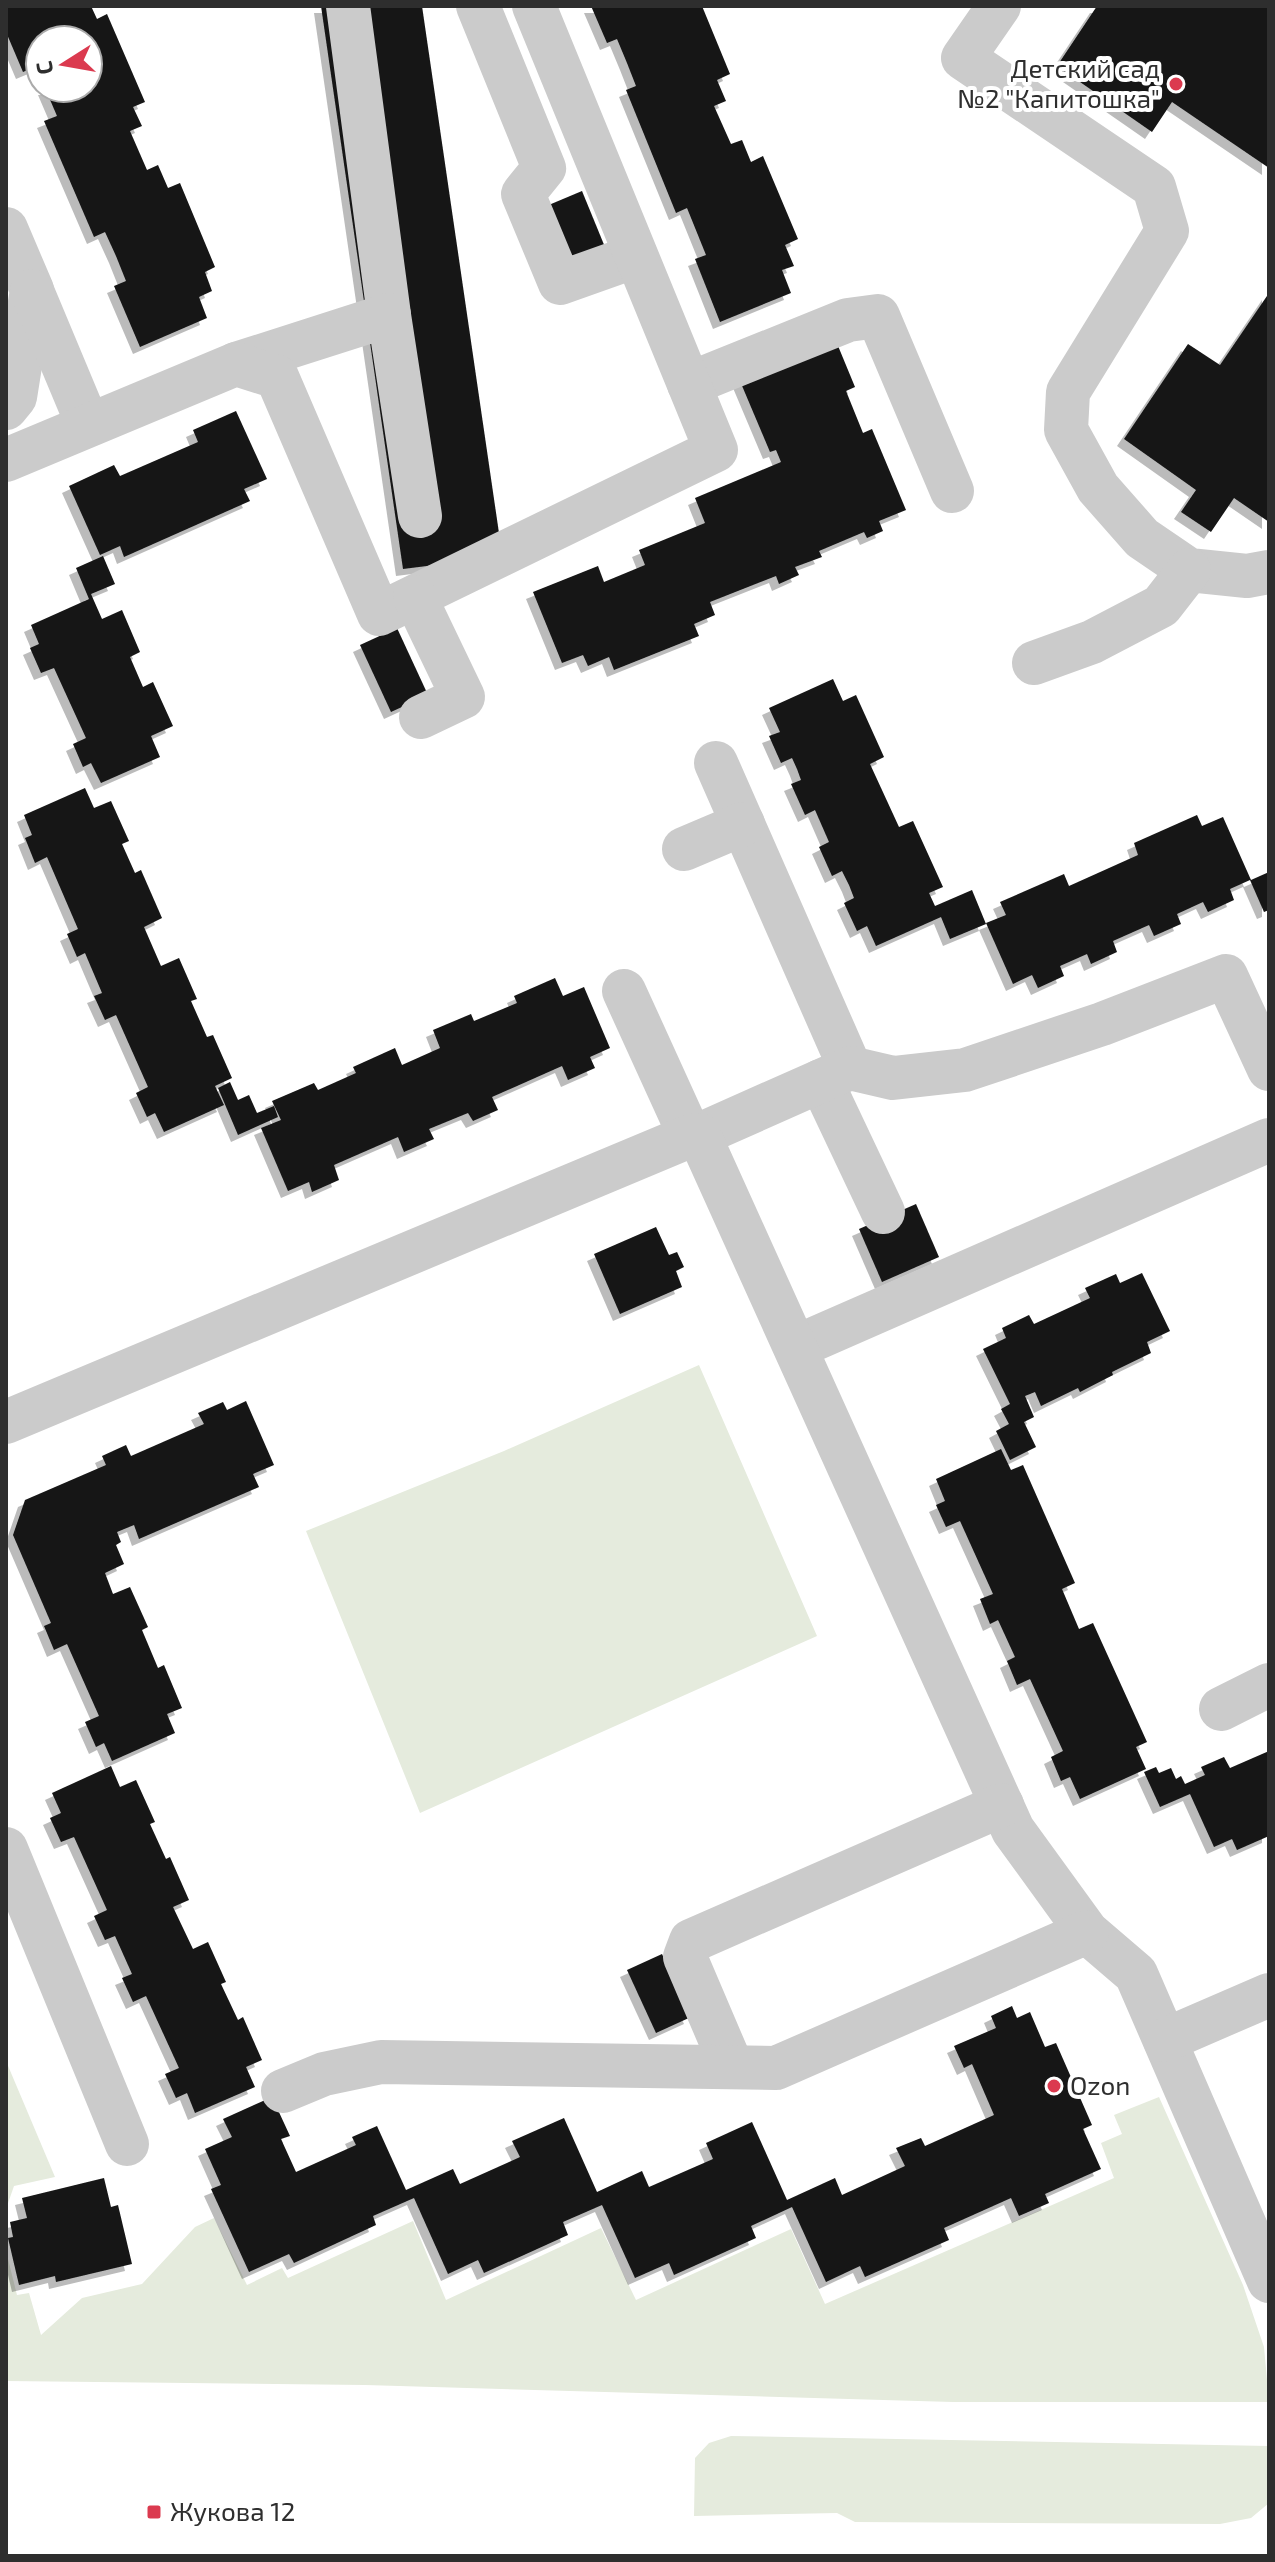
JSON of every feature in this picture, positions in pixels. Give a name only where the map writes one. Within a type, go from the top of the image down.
[{"type":"lane","points":[[348,6],[389,315],[420,516]]},
{"type":"lane","points":[[478,6],[544,168],[523,194],[560,283],[636,256]]},
{"type":"lane","points":[[236,364],[277,377],[379,614],[716,450],[534,6]]},
{"type":"lane","points":[[999,6],[963,58],[1154,187],[1167,231],[1068,392],[1066,430],[1098,488],[1142,538],[1189,570],[1247,576],[1269,572]]},
{"type":"lane","points":[[6,229],[88,425]]},
{"type":"lane","points":[[6,408],[15,397],[32,290]]},
{"type":"lane","points":[[6,460],[236,364],[389,315]]},
{"type":"lane","points":[[689,384],[848,320],[878,316],[952,491]]},
{"type":"lane","points":[[1034,663],[1092,642],[1161,606],[1189,570]]},
{"type":"lane","points":[[415,597],[463,697],[421,717]]},
{"type":"lane","points":[[716,763],[743,824],[883,1212]]},
{"type":"lane","points":[[684,849],[743,824]]},
{"type":"lane","points":[[6,1422],[836,1075],[893,1078],[965,1070],[1102,1024],[1226,976],[1269,1069]]},
{"type":"lane","points":[[624,991],[796,1347],[1013,1830],[1087,1932],[1136,1974],[1269,2281]]},
{"type":"lane","points":[[796,1347],[1269,1140]]},
{"type":"lane","points":[[1221,1709],[1269,1685]]},
{"type":"lane","points":[[732,2067],[685,1957],[691,1941],[1002,1805]]},
{"type":"lane","points":[[6,1849],[127,2144]]},
{"type":"lane","points":[[283,2091],[324,2074],[381,2062],[776,2068],[1087,1932]]},
{"type":"lane","points":[[1165,2040],[1269,1995]]},
{"type":"shaded area","points":[[699,1365],[817,1636],[420,1813],[306,1531],[504,1451]]},
{"type":"shaded area","points":[[6,2061],[55,2177],[14,2186],[6,2209]]},
{"type":"shaded area","points":[[1159,2097],[1243,2285],[1264,2347],[1269,2402],[953,2402],[365,2385],[6,2381],[6,2251],[17,2295],[29,2293],[41,2335],[82,2298],[142,2284],[195,2227],[214,2218],[247,2285],[282,2268],[288,2278],[413,2221],[446,2300],[601,2228],[636,2300],[791,2229],[825,2304],[1114,2178],[1101,2143],[1122,2134],[1114,2115]]},
{"type":"shaded area","points":[[731,2436],[1269,2446],[1269,2503],[1251,2518],[1220,2524],[855,2522],[837,2513],[694,2516],[695,2458],[709,2443]]},
{"type":"building","points":[[91,6],[97,19],[107,14],[145,102],[133,107],[142,126],[130,131],[147,170],[158,165],[168,188],[180,183],[215,267],[205,272],[212,291],[199,297],[207,318],[140,347],[114,286],[126,281],[116,256],[105,232],[94,237],[44,121],[57,116],[52,104],[104,104],[104,24],[24,24],[23,72],[6,32],[6,8]]},
{"type":"building","points":[[321,6],[422,6],[500,540],[443,564],[403,569]]},
{"type":"building","points":[[591,6],[702,6],[730,74],[717,80],[726,101],[714,106],[731,144],[742,140],[751,162],[763,156],[798,239],[785,245],[794,266],[782,270],[791,293],[720,322],[695,259],[706,255],[687,208],[676,213],[626,90],[636,86],[627,63],[617,39],[607,43]]},
{"type":"building","name":"Детский сад №2 \"Капитошка\"","points":[[1097,6],[1269,6],[1269,168],[1172,102],[1152,132],[1057,66]]},
{"type":"building","points":[[582,191],[607,252],[569,268],[544,207]]},
{"type":"building","points":[[1269,293],[1269,522],[1234,498],[1211,532],[1181,512],[1196,490],[1124,439],[1188,344],[1220,365]]},
{"type":"building","points":[[836,341],[855,387],[846,391],[863,433],[872,429],[906,510],[879,521],[883,531],[867,538],[864,532],[819,551],[822,557],[795,567],[799,575],[779,584],[776,576],[710,602],[715,615],[694,624],[699,636],[614,670],[609,657],[588,666],[583,655],[562,663],[533,592],[598,566],[604,582],[645,565],[639,550],[705,523],[695,498],[781,462],[776,450],[770,452],[740,381]]},
{"type":"building","points":[[236,411],[267,479],[244,489],[250,501],[124,557],[120,546],[100,555],[69,486],[114,465],[120,476],[198,442],[193,430]]},
{"type":"building","points":[[103,556],[115,584],[91,594],[102,619],[122,610],[140,652],[130,657],[143,687],[153,682],[173,726],[151,736],[160,757],[101,783],[91,763],[83,767],[73,744],[86,738],[54,668],[41,673],[30,648],[39,644],[31,625],[89,599],[76,568]]},
{"type":"building","points":[[397,628],[428,695],[391,712],[360,645]]},
{"type":"building","points":[[833,679],[843,701],[856,695],[884,757],[870,764],[899,827],[913,821],[943,887],[929,893],[935,906],[972,890],[986,924],[950,939],[941,917],[876,946],[867,926],[857,931],[844,903],[854,898],[849,885],[842,871],[832,876],[819,847],[829,842],[815,810],[805,815],[791,784],[801,780],[797,769],[792,758],[781,763],[769,736],[780,732],[769,708]]},
{"type":"building","points":[[85,788],[94,808],[111,801],[129,841],[122,844],[135,873],[141,870],[162,918],[144,927],[161,966],[179,958],[197,999],[191,1001],[207,1037],[213,1035],[232,1078],[215,1086],[224,1105],[164,1132],[155,1113],[147,1117],[136,1093],[148,1087],[116,1015],[105,1020],[94,996],[102,993],[85,953],[77,957],[67,934],[78,929],[47,857],[35,863],[25,838],[32,835],[24,815]]},
{"type":"building","points":[[1197,815],[1202,826],[1223,817],[1251,880],[1269,872],[1269,910],[1264,912],[1250,880],[1230,889],[1234,900],[1208,912],[1203,902],[1177,914],[1181,924],[1154,936],[1149,925],[1113,941],[1117,952],[1091,964],[1087,954],[1060,966],[1064,976],[1038,988],[1032,975],[1013,984],[986,923],[1006,915],[1000,902],[1064,874],[1069,886],[1138,855],[1134,843]]},
{"type":"building","points":[[555,978],[563,996],[584,987],[610,1048],[590,1057],[595,1068],[568,1080],[562,1066],[492,1097],[498,1110],[473,1121],[468,1113],[429,1129],[434,1139],[404,1152],[398,1137],[334,1165],[339,1180],[312,1192],[309,1182],[288,1191],[261,1128],[281,1120],[272,1101],[314,1083],[318,1090],[356,1073],[353,1067],[395,1048],[402,1065],[440,1048],[433,1030],[471,1014],[474,1021],[517,1003],[514,996]]},
{"type":"building","points":[[230,1082],[238,1100],[249,1095],[257,1113],[274,1106],[278,1117],[238,1135],[218,1088]]},
{"type":"building","points":[[916,1204],[939,1257],[882,1282],[859,1229]]},
{"type":"building","points":[[656,1227],[669,1255],[677,1252],[684,1267],[676,1271],[682,1287],[620,1314],[594,1254]]},
{"type":"building","points":[[1142,1273],[1170,1331],[1147,1342],[1151,1353],[1080,1392],[1078,1388],[1041,1406],[1035,1392],[1025,1396],[1034,1417],[1024,1422],[1036,1447],[1010,1460],[996,1431],[1009,1424],[1001,1409],[1010,1404],[983,1349],[1006,1338],[1002,1328],[1029,1315],[1034,1324],[1090,1298],[1085,1288],[1116,1274],[1120,1283]]},
{"type":"building","points":[[246,1401],[274,1465],[253,1474],[259,1487],[139,1539],[134,1525],[117,1532],[121,1542],[116,1545],[124,1564],[105,1573],[113,1594],[130,1587],[148,1627],[142,1630],[158,1668],[164,1665],[182,1708],[167,1714],[175,1733],[112,1761],[104,1743],[96,1747],[85,1722],[99,1716],[67,1644],[54,1650],[44,1626],[51,1623],[13,1535],[25,1500],[106,1465],[102,1456],[126,1445],[131,1456],[204,1424],[198,1413],[223,1402],[227,1410]]},
{"type":"building","points":[[1001,1449],[1011,1470],[1023,1465],[1075,1583],[1062,1589],[1079,1629],[1093,1623],[1147,1742],[1136,1747],[1146,1769],[1080,1799],[1070,1777],[1061,1781],[1051,1757],[1063,1751],[1030,1679],[1017,1685],[1007,1661],[1015,1657],[998,1620],[990,1624],[980,1599],[993,1594],[960,1521],[946,1527],[936,1505],[945,1501],[936,1479]]},
{"type":"building","points":[[1269,1751],[1269,1836],[1237,1850],[1232,1839],[1214,1847],[1190,1794],[1160,1807],[1144,1772],[1156,1767],[1159,1773],[1171,1768],[1176,1779],[1181,1776],[1185,1784],[1205,1775],[1201,1767],[1224,1757],[1230,1768]]},
{"type":"building","points":[[111,1766],[120,1787],[136,1780],[155,1822],[150,1824],[166,1859],[170,1857],[189,1900],[173,1907],[193,1949],[208,1942],[226,1982],[221,1984],[238,2020],[243,2017],[262,2060],[246,2067],[255,2087],[195,2113],[187,2093],[176,2098],[165,2074],[179,2068],[146,1996],[133,2002],[122,1978],[132,1974],[115,1936],[105,1940],[94,1916],[107,1910],[74,1837],[61,1842],[50,1818],[61,1813],[52,1793]]},
{"type":"building","points":[[662,1954],[691,2017],[656,2033],[627,1970]]},
{"type":"building","points":[[1012,2006],[1017,2018],[1030,2012],[1045,2047],[1056,2043],[1092,2125],[1083,2129],[1101,2169],[1045,2194],[1049,2203],[1019,2216],[1011,2198],[944,2228],[949,2240],[865,2277],[860,2266],[826,2282],[792,2207],[751,2226],[756,2238],[674,2275],[669,2263],[635,2278],[602,2205],[563,2222],[568,2235],[484,2273],[478,2260],[448,2274],[414,2198],[373,2216],[376,2225],[294,2263],[289,2254],[249,2272],[211,2189],[221,2185],[205,2149],[232,2137],[223,2119],[272,2097],[290,2136],[281,2139],[296,2172],[356,2145],[352,2137],[377,2126],[406,2190],[453,2169],[460,2184],[520,2157],[512,2141],[564,2118],[597,2192],[642,2171],[649,2187],[713,2159],[706,2143],[752,2122],[787,2200],[835,2178],[842,2195],[905,2166],[896,2148],[921,2138],[925,2146],[994,2115],[972,2064],[964,2068],[954,2046],[996,2028],[991,2016]]},
{"type":"building","points":[[104,2178],[111,2207],[118,2205],[132,2264],[56,2282],[55,2276],[19,2285],[8,2238],[13,2237],[10,2222],[27,2218],[22,2198]]},
{"type":"place","name":"Детский сад №2 \"Капитошка\"","points":[[1176,84]]},
{"type":"place","name":"Ozon","points":[[1054,2086]]},
{"type":"place","name":"Жукова 12","points":[[154,2512]]}]
